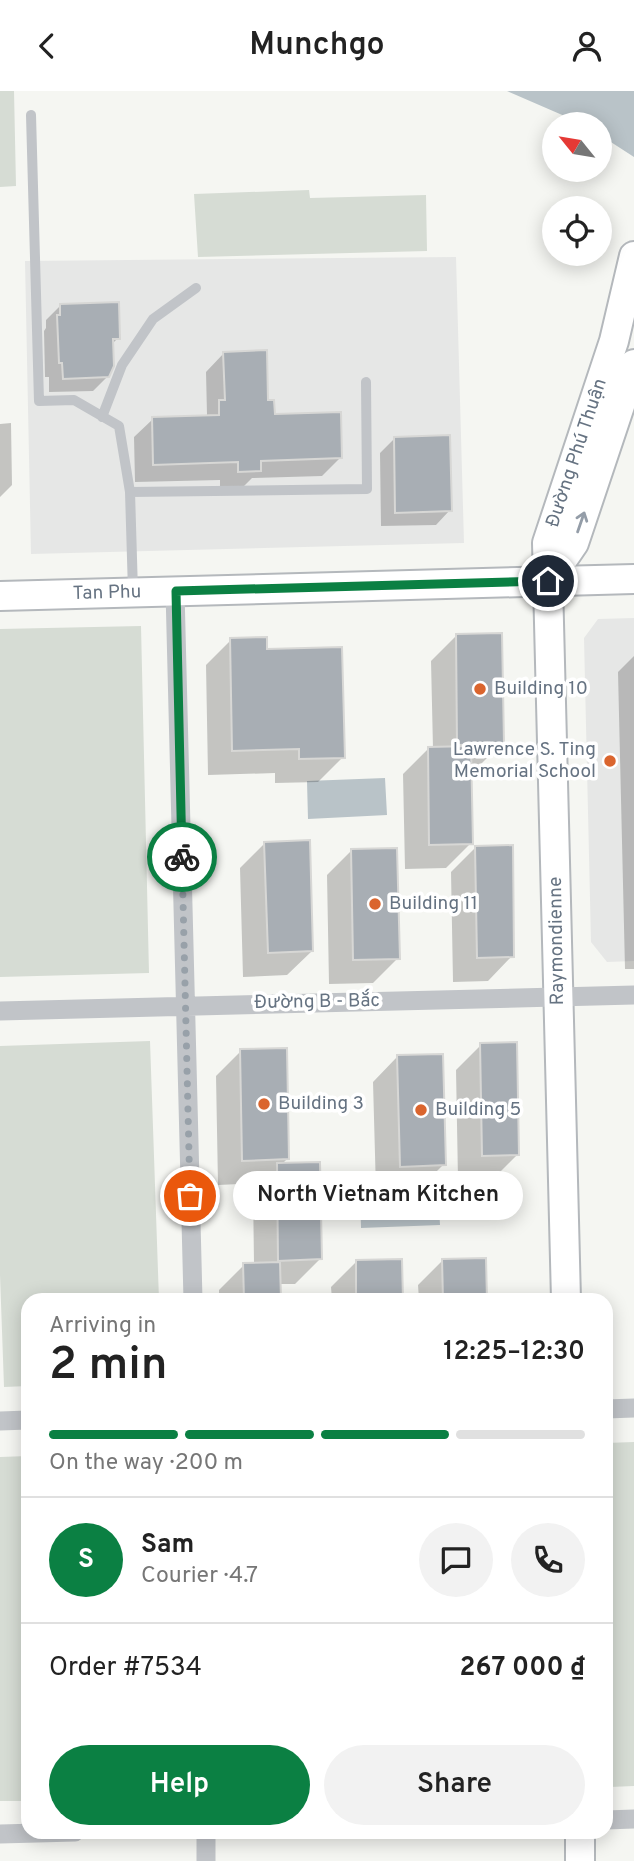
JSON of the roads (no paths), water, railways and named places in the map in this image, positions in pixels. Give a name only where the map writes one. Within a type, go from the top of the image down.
[{"type":"street","name":"Đường Phú Thuận","points":[[548,581],[547,543],[614,341],[634,256]]},
{"type":"street","name":"Đường Phú Thuận","points":[[548,581],[574,543],[634,364]]},
{"type":"street","name":"Tan Phu","points":[[0,596],[634,579]]},
{"type":"street","name":"Raymondienne","points":[[548,581],[566,1293]]},
{"type":"street","points":[[176,591],[193,1293]]},
{"type":"street","name":"Đường B - Bắc","points":[[0,1011],[634,995]]},
{"type":"street","points":[[613,1409],[634,1408]]},
{"type":"street","points":[[0,1421],[21,1420]]},
{"type":"street","points":[[613,1820],[634,1819]]},
{"type":"street","points":[[0,1834],[21,1833]]},
{"type":"street","points":[[206,1839],[206,1861]]},
{"type":"street","points":[[580,1839],[580,1861]]},
{"type":"lane","points":[[31,115],[39,401],[74,400],[119,426],[130,492],[133,592]]},
{"type":"lane","points":[[102,417],[122,365],[153,320],[196,288]]},
{"type":"lane","points":[[130,492],[368,489],[366,382]]},
{"type":"place","name":"Building 10","points":[[480,689]]},
{"type":"place","name":"Lawrence S. Ting Memorial School","points":[[610,761]]},
{"type":"place","name":"Building 11","points":[[375,904]]},
{"type":"place","name":"Building 3","points":[[264,1104]]},
{"type":"place","name":"Building 5","points":[[421,1110]]},
{"type":"place","name":"North Vietnam Kitchen","points":[[190,1196]]}]
